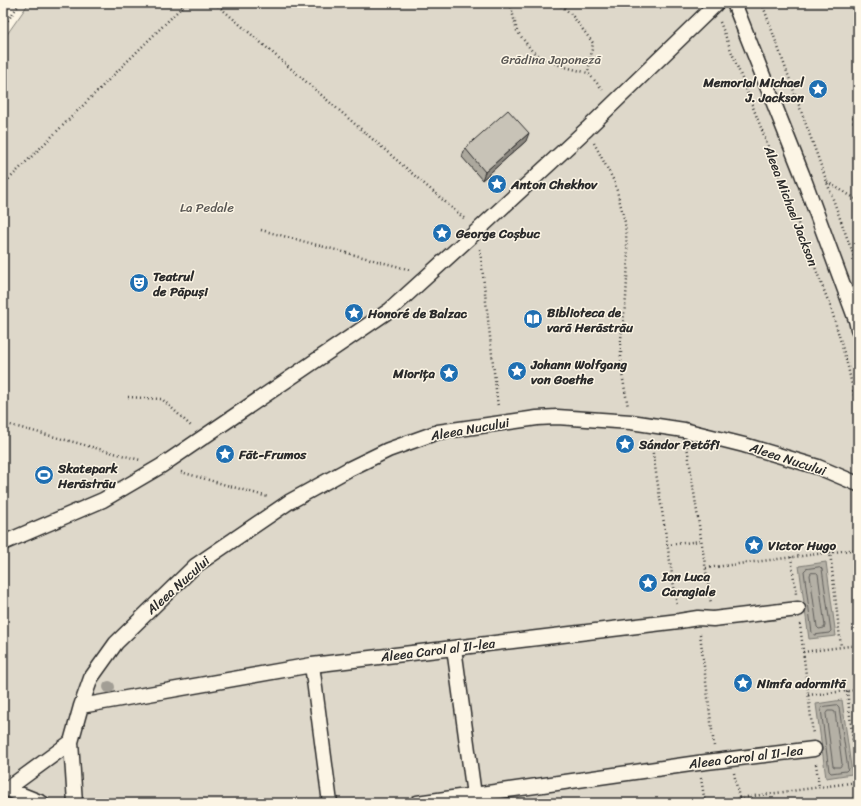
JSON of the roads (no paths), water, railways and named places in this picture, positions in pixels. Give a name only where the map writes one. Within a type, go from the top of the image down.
[{"type":"street","name":"Aleea Michael Jackson","points":[[734,3],[802,174],[858,329]]},
{"type":"street","points":[[3,543],[103,500],[161,466],[390,310],[587,129],[715,4]]},
{"type":"street","name":"Aleea Nucului","points":[[75,803],[71,742],[91,678],[116,643],[195,566],[283,507],[349,469],[388,450],[438,432],[537,418],[556,417],[631,422],[684,430],[744,445],[818,467],[858,484]]},
{"type":"street","name":"Aleea Carol al II-lea","points":[[81,706],[312,665],[698,618],[713,619],[798,609]]},
{"type":"street","points":[[454,648],[474,795]]},
{"type":"street","points":[[312,665],[330,803]]},
{"type":"street","points":[[5,789],[71,742]]},
{"type":"street","name":"Aleea Carol al II-lea","points":[[417,803],[698,763],[814,749]]},
{"type":"street","points":[[5,789],[42,803]]},
{"type":"water","points":[[826,562],[836,636],[809,639],[799,566]]},
{"type":"water","points":[[842,700],[852,774],[826,778],[816,704]]},
{"type":"place","name":"Memorial Michael J. Jackson","points":[[818,89]]},
{"type":"place","name":"Anton Chekhov","points":[[497,184]]},
{"type":"place","name":"George Coșbuc","points":[[442,233]]},
{"type":"place","name":"Teatrul de Păpuși","points":[[139,283]]},
{"type":"place","name":"Honoré de Balzac","points":[[354,313]]},
{"type":"place","name":"Biblioteca de vară Herăstrău","points":[[533,319]]},
{"type":"place","name":"Johann Wolfgang von Goethe","points":[[517,371]]},
{"type":"place","name":"Miorița","points":[[449,373]]},
{"type":"place","name":"Sándor Petőfi","points":[[625,444]]},
{"type":"place","name":"Făt-Frumos","points":[[225,454]]},
{"type":"place","name":"Skatepark Herăstrău","points":[[44,475]]},
{"type":"place","name":"Victor Hugo","points":[[754,545]]},
{"type":"place","name":"Ion Luca Caragiale","points":[[648,583]]},
{"type":"place","name":"Nimfa adormită","points":[[743,683]]},
{"type":"park label","name":"Grădina Japoneză","points":[[551,59]]},
{"type":"park label","name":"La Pedale","points":[[207,207]]}]
